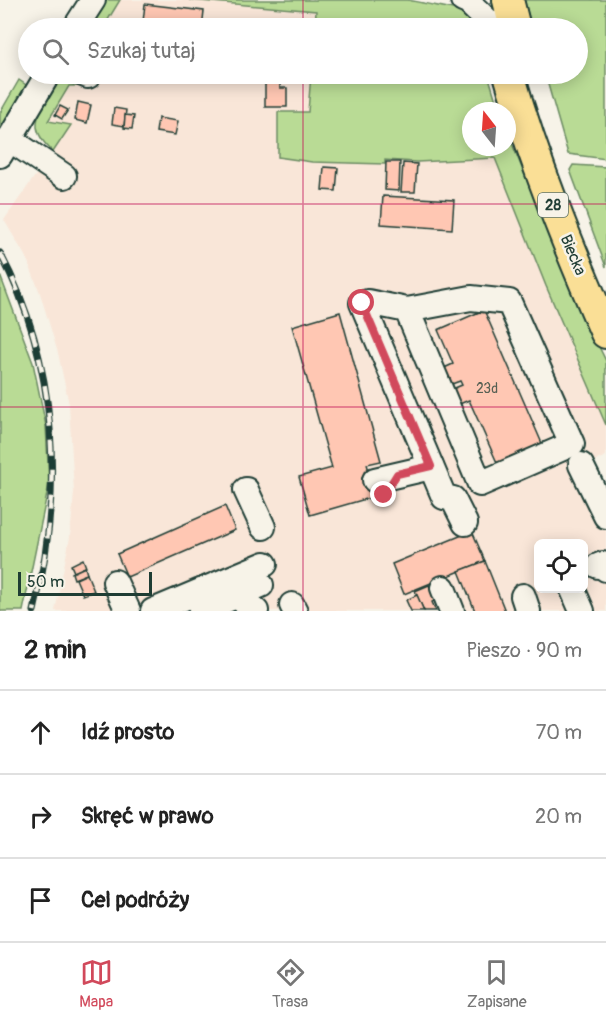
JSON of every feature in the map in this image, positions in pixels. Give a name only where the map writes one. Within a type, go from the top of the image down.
[{"type":"main road","points":[[490,0],[494,18]]},
{"type":"main road","points":[[508,0],[512,18]]},
{"type":"main road","name":"Biecka","points":[[512,84],[523,126],[560,225],[606,333]]},
{"type":"main road","name":"Biecka","points":[[529,84],[534,105],[606,298]]},
{"type":"street","points":[[81,18],[93,0]]},
{"type":"street","points":[[463,0],[485,18]]},
{"type":"street","points":[[42,84],[5,147],[64,176]]},
{"type":"street","points":[[407,310],[480,484],[572,444],[509,302],[471,298],[407,310],[365,302],[444,497],[453,500],[465,523]]},
{"type":"street","points":[[582,465],[606,516]]},
{"type":"street","points":[[385,483],[431,466]]},
{"type":"street","points":[[246,490],[263,527]]},
{"type":"street","points":[[153,611],[263,575],[237,596],[201,611]]},
{"type":"street","points":[[115,582],[128,611]]},
{"type":"street","points":[[442,588],[452,611]]},
{"type":"street","points":[[574,593],[582,611]]},
{"type":"street","points":[[237,596],[256,611]]},
{"type":"shaded area","points":[[120,0],[189,0],[404,18],[109,18]]},
{"type":"shaded area","points":[[80,84],[475,84],[472,102],[462,102],[462,120],[419,161],[495,158],[546,286],[606,425],[606,456],[578,468],[606,526],[606,611],[55,611],[70,537],[74,492],[69,404],[58,353],[40,293],[27,259],[4,220],[71,125],[48,122],[69,85],[79,86]]},
{"type":"green space","points":[[105,0],[120,0],[109,18],[94,18]]},
{"type":"green space","points":[[189,0],[408,0],[458,10],[466,18],[316,18],[316,11]]},
{"type":"green space","points":[[524,0],[606,0],[606,159],[568,154],[548,84],[588,84],[588,18],[529,18]]},
{"type":"green space","points":[[18,82],[18,84],[29,87],[0,138],[0,113]]},
{"type":"green space","points":[[56,84],[79,86],[69,86],[48,121],[71,125],[53,152],[39,135],[37,127],[41,108]]},
{"type":"green space","points":[[310,84],[491,84],[496,102],[462,102],[462,156],[516,156],[516,153],[571,290],[606,361],[606,425],[546,286],[495,158],[417,162],[385,160],[385,164],[312,162],[278,157],[278,112],[308,112]]},
{"type":"green space","points":[[573,165],[606,167],[606,267],[570,170]]},
{"type":"green space","points":[[0,275],[33,363],[46,426],[49,484],[23,611],[0,611]]},
{"type":"building","points":[[145,4],[204,11],[203,18],[143,18]]},
{"type":"building","points":[[265,84],[280,84],[280,88],[287,88],[287,107],[265,107]]},
{"type":"building","points":[[78,102],[91,105],[87,123],[75,120]]},
{"type":"building","points":[[60,106],[68,110],[62,119],[55,115]]},
{"type":"building","points":[[114,108],[126,110],[124,126],[112,124]]},
{"type":"building","points":[[125,115],[134,116],[132,129],[124,128]]},
{"type":"building","points":[[158,118],[178,121],[175,135],[156,132]]},
{"type":"building","points":[[386,162],[400,162],[399,191],[385,190]]},
{"type":"building","points":[[403,163],[417,164],[415,192],[401,192]]},
{"type":"building","points":[[324,167],[338,168],[336,191],[322,190]]},
{"type":"building","points":[[383,196],[454,200],[452,229],[381,224]]},
{"type":"building","points":[[484,310],[544,448],[499,467],[469,400],[457,405],[450,390],[462,385],[460,381],[449,385],[442,369],[453,364],[438,330]]},
{"type":"building","points":[[340,312],[381,461],[367,464],[376,496],[310,515],[299,477],[332,468],[292,326]]},
{"type":"building","points":[[225,506],[235,530],[127,577],[117,554]]},
{"type":"building","points":[[472,531],[485,561],[404,594],[392,564]]},
{"type":"building","points":[[83,559],[86,567],[74,572],[71,565]]},
{"type":"building","points":[[485,561],[505,611],[475,611],[459,571]]},
{"type":"building","points":[[85,567],[87,574],[74,579],[72,573]]},
{"type":"building","points":[[87,574],[94,591],[83,595],[76,579]]},
{"type":"building","points":[[429,585],[436,600],[432,602],[436,611],[424,611],[415,591]]},
{"type":"building","points":[[417,595],[424,611],[411,611],[406,600]]},
{"type":"railway","points":[[0,253],[20,295],[34,339],[44,384],[50,429],[52,475],[49,520],[34,611]]},
{"type":"route","points":[[362,303],[431,466],[397,474],[384,495]]}]
